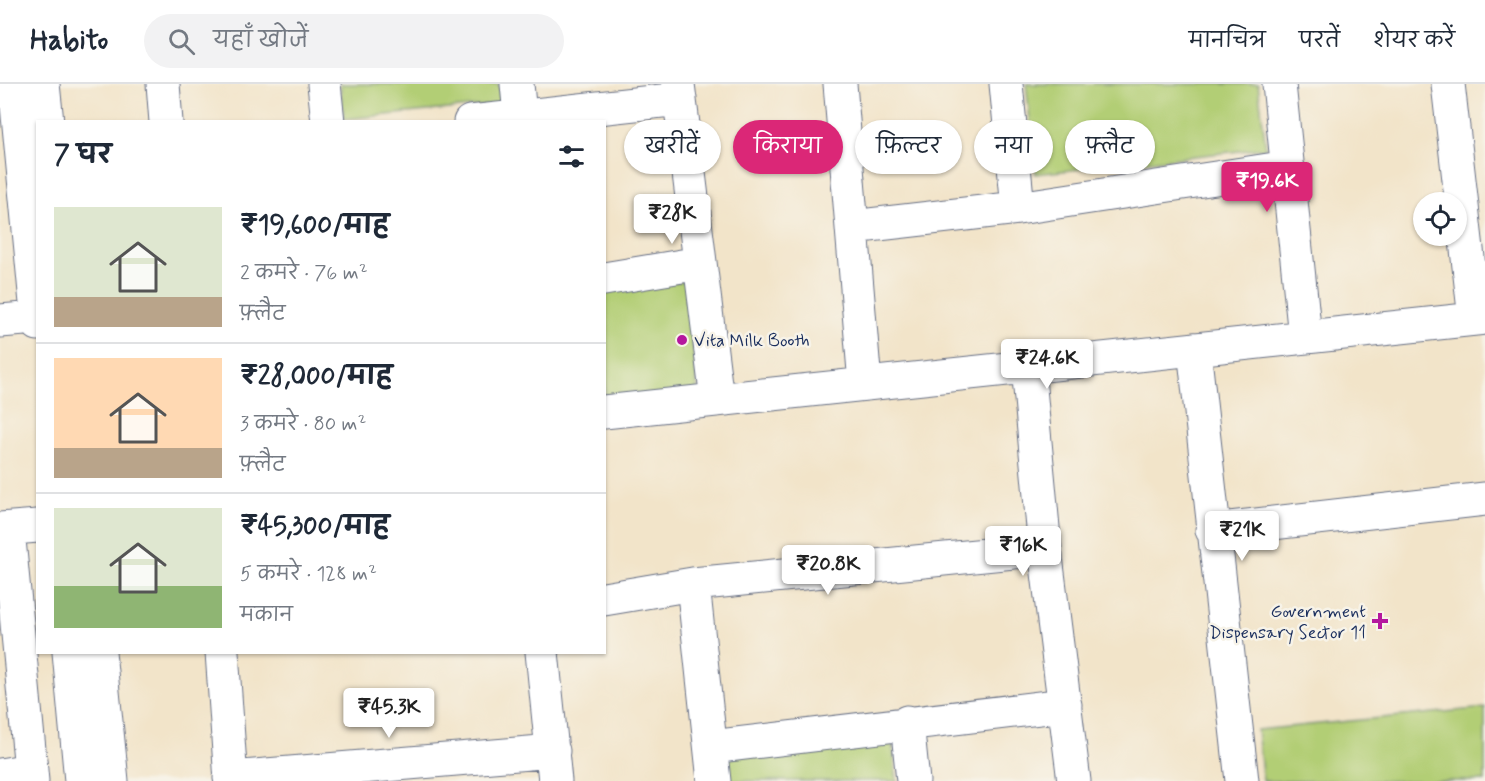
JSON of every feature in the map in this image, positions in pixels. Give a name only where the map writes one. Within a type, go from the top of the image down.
[{"type":"street","points":[[15,84],[36,307]]},
{"type":"street","points":[[43,84],[47,120]]},
{"type":"street","points":[[163,84],[166,120]]},
{"type":"street","points":[[324,84],[328,120]]},
{"type":"street","points":[[517,84],[519,116]]},
{"type":"street","points":[[840,84],[866,384]]},
{"type":"street","points":[[1006,84],[1018,207]]},
{"type":"street","points":[[1279,84],[1305,337]]},
{"type":"street","points":[[606,412],[1480,318],[1448,84]]},
{"type":"street","points":[[486,120],[679,92],[717,400]]},
{"type":"street","points":[[852,227],[1018,207],[1288,167]]},
{"type":"street","points":[[606,279],[700,263]]},
{"type":"street","points":[[0,321],[36,318]]},
{"type":"street","points":[[1194,349],[1212,530],[1242,781]]},
{"type":"street","points":[[1028,367],[1045,549],[1074,781]]},
{"type":"street","points":[[1212,530],[1485,499]]},
{"type":"street","points":[[15,528],[8,602],[21,775]]},
{"type":"street","points":[[606,599],[693,584],[1045,549]]},
{"type":"street","points":[[693,584],[714,781]]},
{"type":"street","points":[[69,654],[81,781]]},
{"type":"street","points":[[99,654],[111,781]]},
{"type":"street","points":[[222,654],[230,779],[554,766],[542,654]]},
{"type":"street","points":[[711,747],[1065,705]]},
{"type":"street","points":[[907,722],[913,781]]},
{"type":"green space","points":[[340,84],[499,84],[501,104],[344,119]]},
{"type":"green space","points":[[1026,84],[1258,84],[1266,148],[1155,161],[1155,120],[1065,120],[1065,171],[1053,172],[1053,120],[1030,120]]},
{"type":"green space","points":[[686,281],[698,393],[606,403],[606,289]]},
{"type":"green space","points":[[1485,708],[1485,781],[1263,781],[1257,730]]},
{"type":"green space","points":[[891,732],[897,781],[723,781],[720,748]]},
{"type":"place","name":"Vita Milk Booth","points":[[682,340]]},
{"type":"place","name":"Government Dispensary Sector 11","points":[[1380,621]]}]
